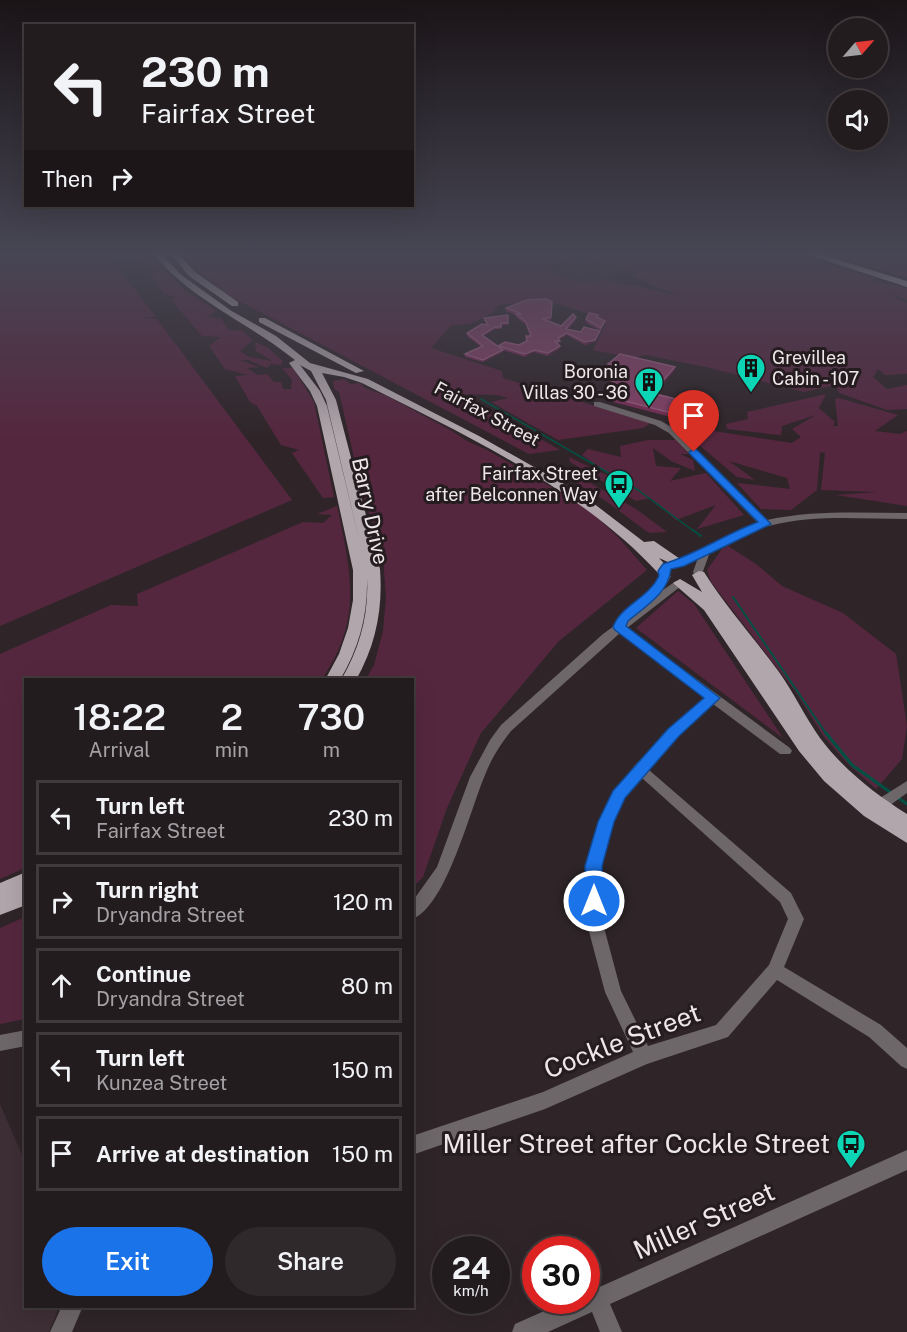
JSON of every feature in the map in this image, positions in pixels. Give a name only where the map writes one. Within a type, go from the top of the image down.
[{"type":"main road","name":"Barry Drive","points":[[230,314],[269,340],[290,358],[320,388],[336,419],[373,569],[376,597],[370,630],[356,668],[349,678]]},
{"type":"main road","points":[[231,314],[268,334],[305,364],[316,369],[340,366],[369,376]]},
{"type":"main road","points":[[252,314],[262,320]]},
{"type":"main road","name":"Barry Drive","points":[[262,320],[291,341],[316,369],[360,570],[362,597],[357,627],[342,664],[333,678]]},
{"type":"main road","name":"Fairfax Street","points":[[262,320],[575,486],[630,523],[657,551],[692,567],[707,590],[774,676],[815,743],[843,774],[888,799],[907,824]]},
{"type":"main road","name":"Fairfax Street","points":[[316,369],[353,376],[526,465],[573,493],[623,531],[672,578],[709,607],[805,747],[830,777],[888,799],[907,836]]},
{"type":"main road","points":[[320,388],[333,376],[353,376]]},
{"type":"main road","points":[[679,563],[670,565],[672,578],[694,582],[698,573]]},
{"type":"main road","points":[[0,891],[24,881]]},
{"type":"main road","points":[[0,907],[24,897]]},
{"type":"street","points":[[597,404],[658,423],[672,431],[765,524]]},
{"type":"street","points":[[679,563],[742,532],[765,524],[813,517],[907,516]]},
{"type":"street","points":[[698,573],[705,552]]},
{"type":"street","points":[[414,911],[426,897],[444,868],[476,776],[492,743],[619,627],[629,623],[672,578]]},
{"type":"street","points":[[619,627],[785,751]]},
{"type":"street","points":[[644,1056],[613,992],[594,920],[594,866],[606,822],[619,795],[674,733],[713,698]]},
{"type":"street","name":"Cockle Street","points":[[414,1145],[545,1100],[644,1056],[722,1031],[775,970],[796,920],[786,898],[640,769]]},
{"type":"street","points":[[775,970],[875,1031],[907,1060]]},
{"type":"street","points":[[0,1043],[24,1038]]},
{"type":"street","name":"Miller Street","points":[[600,1298],[907,1160]]},
{"type":"street","points":[[600,1306],[611,1332]]},
{"type":"street","points":[[61,1332],[72,1308]]},
{"type":"street","name":"Miller Street","points":[[523,1332],[563,1314]]},
{"type":"shaded area","points":[[0,314],[154,314],[156,317],[142,318],[157,319],[292,500],[0,626]]},
{"type":"shaded area","points":[[183,314],[210,314],[207,316],[220,319],[219,315],[227,328],[241,330],[253,340],[240,351],[249,357],[272,361],[256,351],[255,342],[267,347],[283,361],[281,365],[271,364],[267,368],[248,360],[240,360],[259,367],[247,368],[258,375],[267,374],[274,382],[281,382],[283,389],[291,389],[292,380],[282,368],[293,368],[314,402],[334,497],[323,498],[292,453],[299,450],[281,445],[257,406],[250,402],[235,376],[248,375],[225,369],[209,346],[221,337],[202,336]]},
{"type":"shaded area","points":[[264,314],[490,314],[473,323],[451,326],[431,348],[502,371],[503,378],[651,423],[643,428],[558,440],[491,402],[508,398],[497,395],[457,394],[484,406],[560,450],[529,454]]},
{"type":"shaded area","points":[[589,314],[907,314],[907,374],[885,375],[878,369],[873,377],[887,389],[907,385],[907,409],[887,410],[839,393],[836,385],[804,392],[706,367],[645,355],[633,358],[593,350],[606,323]]},
{"type":"shaded area","points":[[344,379],[351,384],[360,383],[365,388],[387,396],[587,508],[617,536],[647,570],[559,641],[481,733],[447,808],[423,877],[414,886],[414,678],[367,678],[374,665],[383,631],[386,598],[383,557],[361,488],[339,392],[334,389],[333,381]]},
{"type":"shaded area","points":[[826,394],[819,408],[835,422],[833,426],[838,426],[835,399],[839,398],[898,415],[875,431],[900,434],[907,431],[907,506],[836,495],[877,492],[821,490],[825,453],[820,452],[817,490],[791,510],[761,509],[737,483],[790,489],[787,478],[729,461],[755,480],[737,477],[686,434],[700,429],[792,443],[801,437],[792,429],[816,415],[782,426],[781,435],[727,429],[726,424],[748,419],[747,412]]},
{"type":"shaded area","points":[[648,440],[676,440],[689,454],[680,454],[693,460],[695,471],[671,461],[653,448],[656,466],[681,468],[670,481],[706,473],[744,515],[697,529],[716,505],[676,520],[651,498],[636,501],[570,462],[569,457],[617,480],[582,455],[588,449],[621,457],[620,446]]},
{"type":"shaded area","points":[[548,466],[562,467],[636,509],[667,532],[650,533],[646,531],[606,501]]},
{"type":"shaded area","points":[[337,506],[346,552],[350,595],[344,636],[323,678],[24,678],[24,868],[0,879],[0,654],[111,605],[138,606],[137,594],[303,522],[323,523],[332,515],[317,514]]},
{"type":"shaded area","points":[[728,546],[756,564],[782,586],[843,613],[896,654],[907,726],[902,759],[876,789],[848,764],[824,737],[795,691],[711,582],[707,570],[722,549]]},
{"type":"shaded area","points":[[678,591],[694,604],[783,738],[636,628]]},
{"type":"shaded area","points":[[24,917],[24,1019],[0,1024],[0,928]]},
{"type":"shaded area","points":[[0,1104],[24,1160],[24,1308],[59,1308],[49,1332],[0,1332]]},
{"type":"building","points":[[516,314],[551,314],[551,317],[543,319],[561,326],[573,314],[576,317],[566,329],[581,332],[584,327],[600,331],[595,340],[585,342],[567,333],[558,338],[560,341],[555,341],[560,346],[548,353],[535,350],[525,354],[498,346],[505,342],[519,345],[527,341],[526,336],[531,336],[526,322]]},
{"type":"building","points":[[588,314],[594,314],[605,321],[601,328],[586,319]]},
{"type":"building","points":[[508,315],[508,323],[501,323],[501,327],[495,327],[482,335],[503,350],[483,360],[465,354],[483,346],[467,333],[482,324],[488,325],[484,318]]},
{"type":"building","points":[[620,354],[675,367],[652,393],[687,402],[675,414],[613,398],[625,388],[610,384],[616,379],[609,377],[615,372],[609,370],[614,365],[608,364]]},
{"type":"waterway","points":[[481,399],[638,490],[695,532]]},
{"type":"waterway","points":[[693,530],[701,536]]},
{"type":"waterway","points":[[733,597],[827,735]]},
{"type":"waterway","points":[[826,733],[852,765],[890,792]]},
{"type":"waterway","points":[[897,797],[907,804]]},
{"type":"place","name":"Grevillea Cabin - 107","points":[[751,394]]},
{"type":"place","name":"Boronia Villas 30 - 36","points":[[649,408]]},
{"type":"place","name":"Fairfax Street after Belconnen Way","points":[[619,510]]},
{"type":"place","name":"Miller Street after Cockle Street","points":[[851,1170]]},
{"type":"route","points":[[594,901],[594,866],[606,822],[619,795],[674,733],[713,698],[619,627],[622,619],[658,590],[666,576],[664,571],[667,566],[680,563],[742,532],[765,524],[694,452]]}]
